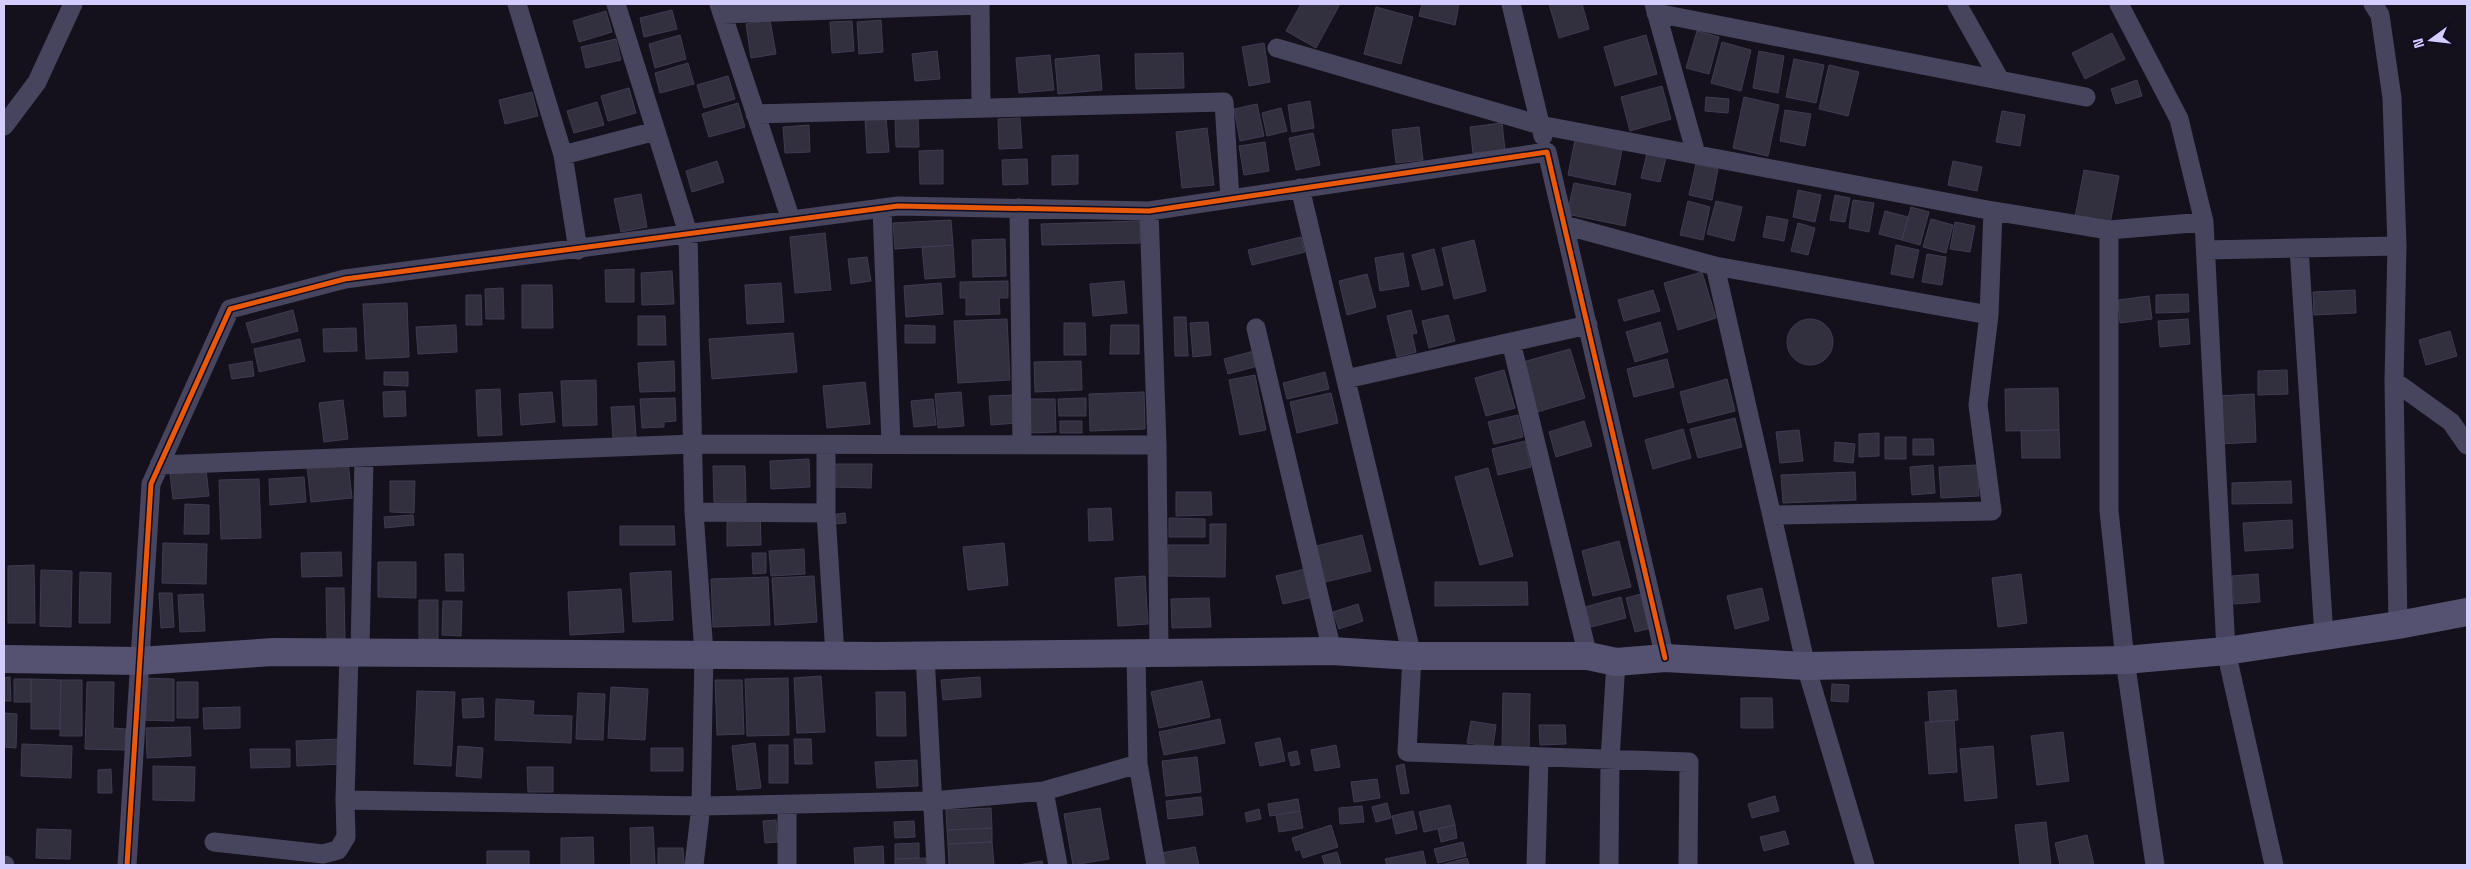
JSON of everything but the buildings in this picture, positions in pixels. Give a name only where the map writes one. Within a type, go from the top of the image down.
[{"type":"main road","points":[[4,659],[139,661],[274,652],[925,655],[1332,651],[1412,656],[1588,656],[1616,662],[1665,658],[1806,666],[2126,660],[2226,651],[2398,625],[2467,612]]},
{"type":"street","points":[[4,126],[37,82],[73,4]]},
{"type":"street","points":[[516,4],[563,155],[578,250]]},
{"type":"street","points":[[616,4],[688,233],[694,512],[704,653],[701,806],[694,865]]},
{"type":"street","points":[[791,220],[720,9],[980,4],[981,108]]},
{"type":"street","points":[[1511,4],[1665,658]]},
{"type":"street","points":[[1957,4],[2000,80]]},
{"type":"street","points":[[2119,4],[2179,119],[2204,222],[2226,651],[2274,865]]},
{"type":"street","points":[[2373,4],[2380,15],[2392,98],[2397,246],[2394,381],[2398,625]]},
{"type":"street","points":[[1696,154],[1655,8],[2000,80],[2086,96]]},
{"type":"street","points":[[1277,48],[1540,125],[1993,211],[2109,230],[2204,222]]},
{"type":"street","points":[[755,114],[1224,102],[1230,198]]},
{"type":"street","points":[[563,155],[656,131]]},
{"type":"street","points":[[127,865],[151,484],[230,308],[345,279],[578,250],[688,233],[898,206],[1149,211],[1546,152]]},
{"type":"street","points":[[1300,188],[1412,656],[1407,752],[1689,762],[1688,865]]},
{"type":"street","points":[[882,208],[891,444]]},
{"type":"street","points":[[1019,208],[1022,445]]},
{"type":"street","points":[[1149,211],[1157,445],[1148,654],[1138,764],[1156,865]]},
{"type":"street","points":[[1772,515],[1992,511],[1978,405],[1989,315],[1993,211]]},
{"type":"street","points":[[1564,225],[1715,266],[1989,315]]},
{"type":"street","points":[[2109,230],[2109,511],[2126,660],[2155,865]]},
{"type":"street","points":[[2206,250],[2397,246]]},
{"type":"street","points":[[2299,248],[2324,636]]},
{"type":"street","points":[[1715,266],[1806,666],[1865,865]]},
{"type":"street","points":[[1346,379],[1588,325]]},
{"type":"street","points":[[1256,328],[1332,651]]},
{"type":"street","points":[[1511,342],[1588,656]]},
{"type":"street","points":[[2394,381],[2451,422],[2467,445]]},
{"type":"street","points":[[159,465],[693,444],[1157,445]]},
{"type":"street","points":[[826,445],[826,513],[836,655]]},
{"type":"street","points":[[214,842],[322,854],[338,850],[346,837],[345,800],[364,457]]},
{"type":"street","points":[[694,512],[826,513]]},
{"type":"street","points":[[925,655],[936,865]]},
{"type":"street","points":[[1609,865],[1610,760],[1616,662]]},
{"type":"street","points":[[1536,865],[1539,757]]},
{"type":"street","points":[[345,800],[701,806],[933,801],[1044,791],[1138,764]]},
{"type":"street","points":[[1044,791],[1058,865]]},
{"type":"street","points":[[787,804],[787,865]]},
{"type":"cycle path","points":[[127,865],[151,484],[230,309],[345,279],[898,206],[1149,211],[1547,152],[1665,658]]}]
